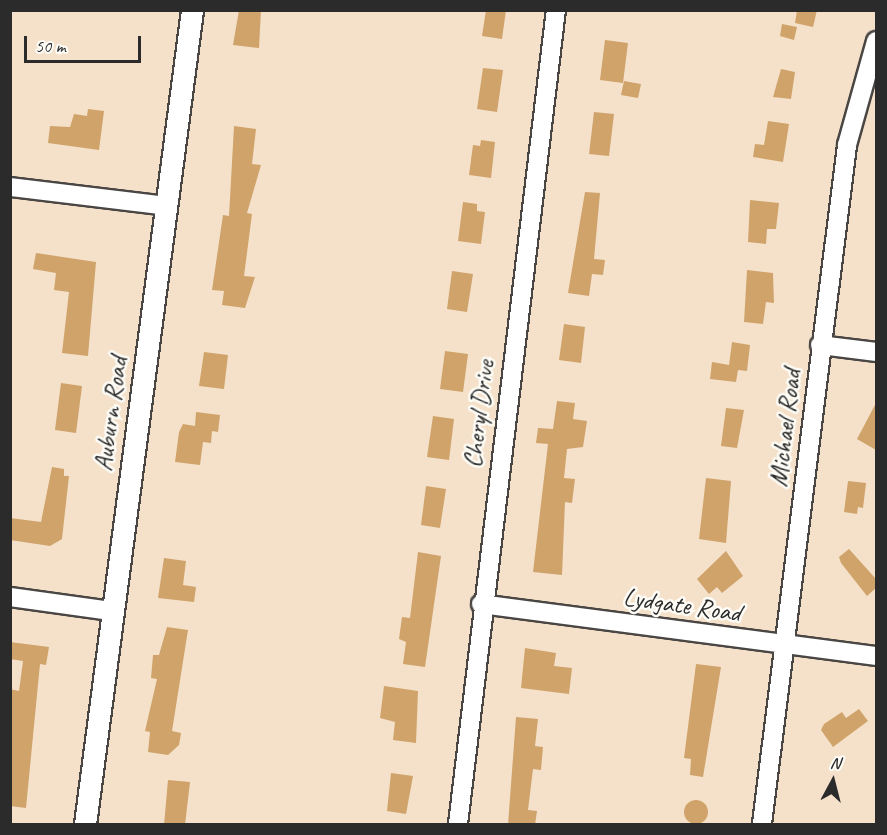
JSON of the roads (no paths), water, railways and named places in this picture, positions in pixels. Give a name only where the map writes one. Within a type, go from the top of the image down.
[{"type":"street","name":"Auburn Road","points":[[85,825],[111,611],[168,206],[192,10]]},
{"type":"street","name":"Cheryl Drive","points":[[458,825],[481,604],[556,10]]},
{"type":"street","name":"Michael Road","points":[[762,825],[820,345],[847,145],[873,62],[876,41]]},
{"type":"street","points":[[10,187],[168,206]]},
{"type":"street","points":[[820,345],[876,352]]},
{"type":"street","points":[[10,597],[111,611]]},
{"type":"street","name":"Lydgate Road","points":[[481,604],[876,656]]}]
